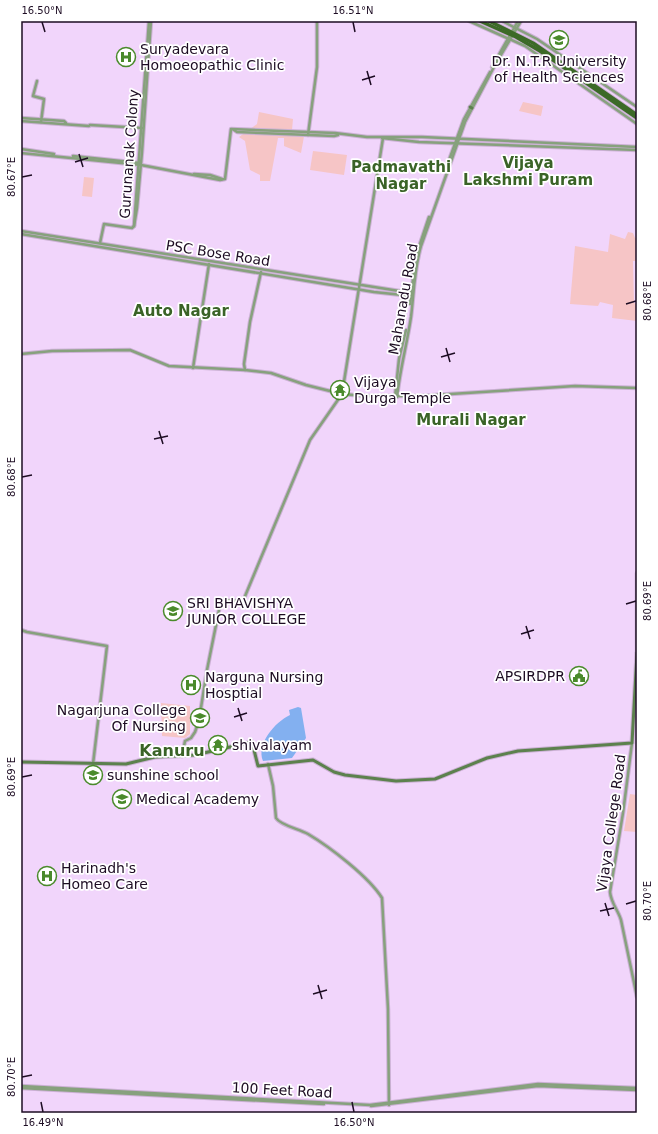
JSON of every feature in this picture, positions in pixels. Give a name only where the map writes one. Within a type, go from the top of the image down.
[{"type":"main road","points":[[480,21],[540,50],[637,118]]},
{"type":"main road","points":[[489,21],[511,35],[533,43],[637,115]]},
{"type":"main road","points":[[21,762],[126,764],[155,757],[182,757],[252,742],[258,766],[301,760],[318,762],[334,772],[345,775],[396,781],[435,779],[487,758],[518,751],[632,743],[637,653]]},
{"type":"street","name":"Gurunanak Colony","points":[[140,164],[150,21]]},
{"type":"street","points":[[309,134],[317,67],[317,21]]},
{"type":"street","points":[[469,21],[511,35],[637,124]]},
{"type":"street","points":[[502,21],[537,39],[637,107]]},
{"type":"street","name":"Mahanadu Road","points":[[396,397],[399,359],[409,316],[419,253],[457,141],[471,108],[520,21]]},
{"type":"street","points":[[36,81],[33,96],[44,99],[41,121]]},
{"type":"street","name":"Gurunanak Colony","points":[[100,245],[104,224],[132,228],[134,226],[138,208],[142,128],[145,103]]},
{"type":"street","points":[[21,120],[64,121],[66,124],[142,128]]},
{"type":"street","points":[[21,149],[140,164],[212,179],[225,179],[231,129],[243,132],[637,147]]},
{"type":"street","points":[[182,757],[185,741],[195,732],[199,720],[221,600],[243,601],[310,440],[342,394],[381,138]]},
{"type":"street","points":[[457,141],[637,150]]},
{"type":"street","points":[[21,153],[140,164]]},
{"type":"street","name":"PSC Bose Road","points":[[21,232],[358,289],[412,295]]},
{"type":"street","points":[[193,368],[209,263]]},
{"type":"street","name":"PSC Bose Road","points":[[209,263],[261,269],[412,295]]},
{"type":"street","points":[[245,370],[250,322],[261,269]]},
{"type":"street","points":[[21,354],[52,351],[130,350],[164,365],[271,373],[306,385],[342,394],[396,397],[546,387],[637,388]]},
{"type":"street","points":[[637,573],[637,653]]},
{"type":"street","points":[[21,630],[107,646],[93,764]]},
{"type":"street","name":"Vijaya College Road","points":[[632,743],[623,813],[610,892],[611,901],[619,912],[637,997]]},
{"type":"street","points":[[268,764],[274,786],[276,818],[278,822],[296,827],[328,848],[348,863],[382,898],[388,1009],[389,1104]]},
{"type":"street","name":"100 Feet Road","points":[[21,1087],[370,1105],[389,1104],[538,1084],[637,1089]]},
{"type":"shaded area","points":[[523,102],[543,106],[541,116],[519,111]]},
{"type":"shaded area","points":[[259,112],[293,119],[292,130],[305,131],[301,153],[284,146],[284,138],[278,138],[270,181],[260,181],[260,175],[250,170],[245,141],[239,137],[257,124]]},
{"type":"shaded area","points":[[313,151],[347,155],[344,175],[310,170]]},
{"type":"shaded area","points":[[84,177],[94,178],[92,197],[82,196]]},
{"type":"shaded area","points":[[628,232],[633,233],[635,238],[637,238],[637,261],[633,261],[634,303],[637,304],[637,321],[612,318],[613,305],[600,302],[598,306],[570,304],[575,246],[608,252],[610,234],[625,239]]},
{"type":"shaded area","points":[[161,703],[190,706],[190,734],[185,738],[162,736]]},
{"type":"shaded area","points":[[630,794],[637,795],[637,832],[624,831]]},
{"type":"water","points":[[298,707],[301,708],[306,738],[292,758],[263,761],[262,748],[268,734],[278,723],[290,715],[289,710]]},
{"type":"place","name":"Dr. N.T.R University of Health Sciences","points":[[559,40]]},
{"type":"place","name":"Suryadevara Homoeopathic Clinic","points":[[126,57]]},
{"type":"place","name":"Vijaya Durga Temple","points":[[340,390]]},
{"type":"place","name":"SRI BHAVISHYA JUNIOR COLLEGE","points":[[173,611]]},
{"type":"place","name":"APSIRDPR","points":[[579,676]]},
{"type":"place","name":"Narguna Nursing Hosptial","points":[[191,685]]},
{"type":"place","name":"Nagarjuna College Of Nursing","points":[[200,718]]},
{"type":"place","name":"shivalayam","points":[[218,745]]},
{"type":"place","name":"sunshine school","points":[[93,775]]},
{"type":"place","name":"Medical Academy","points":[[122,799]]},
{"type":"place","name":"Harinadh's Homeo Care","points":[[47,876]]},
{"type":"district","name":"Vijaya Lakshmi Puram","points":[[528,172]]},
{"type":"district","name":"Padmavathi Nagar","points":[[401,176]]},
{"type":"district","name":"Auto Nagar","points":[[181,311]]},
{"type":"district","name":"Murali Nagar","points":[[471,420]]},
{"type":"district","name":"Kanuru","points":[[172,750]]}]
